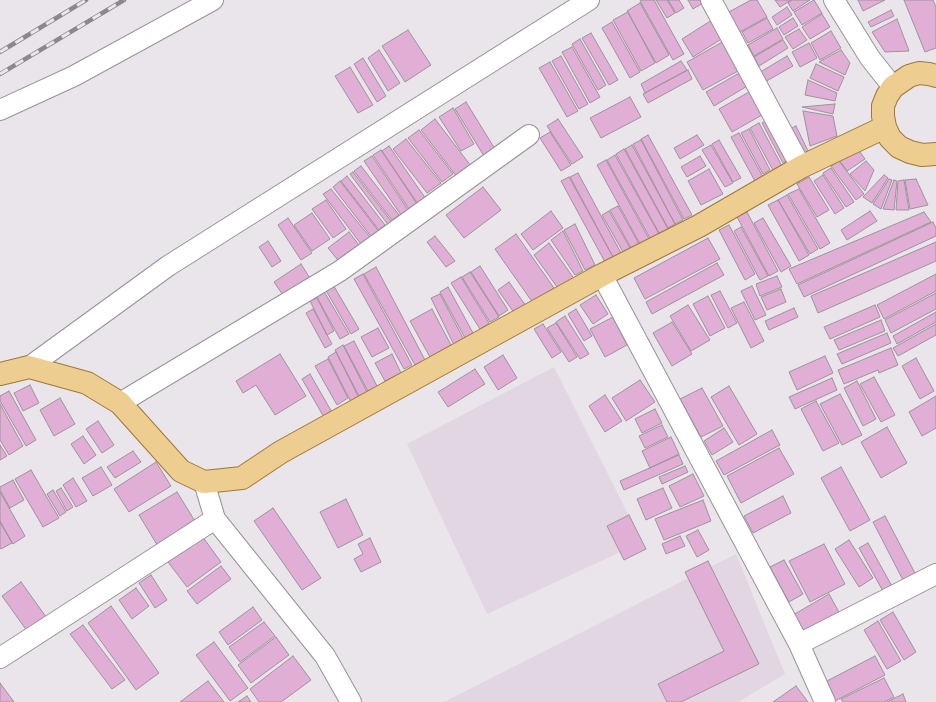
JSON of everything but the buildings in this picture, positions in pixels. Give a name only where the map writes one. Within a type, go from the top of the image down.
[{"type":"main road","points":[[936,76],[919,73],[909,76],[893,87],[883,106],[885,127],[890,138],[899,147],[910,152],[936,154]]},
{"type":"main road","points":[[0,374],[29,367],[88,383],[120,403],[181,471],[204,482],[242,478],[288,449],[602,275],[699,226],[801,167],[885,127]]},
{"type":"street","points":[[0,110],[74,76],[213,0]]},
{"type":"street","points":[[29,367],[168,266],[589,0]]},
{"type":"street","points":[[711,0],[801,167]]},
{"type":"street","points":[[834,0],[870,58],[893,87]]},
{"type":"street","points":[[120,403],[340,271],[529,135]]},
{"type":"street","points":[[602,275],[799,644],[825,702]]},
{"type":"street","points":[[204,482],[215,519],[325,656],[351,702]]},
{"type":"street","points":[[0,658],[215,519]]},
{"type":"street","points":[[799,644],[936,574]]},
{"type":"shaded area","points":[[554,367],[642,542],[487,614],[407,444]]},
{"type":"shaded area","points":[[736,554],[785,674],[738,702],[444,702]]},
{"type":"railway","points":[[0,52],[86,0]]},
{"type":"railway","points":[[0,74],[124,0]]}]
